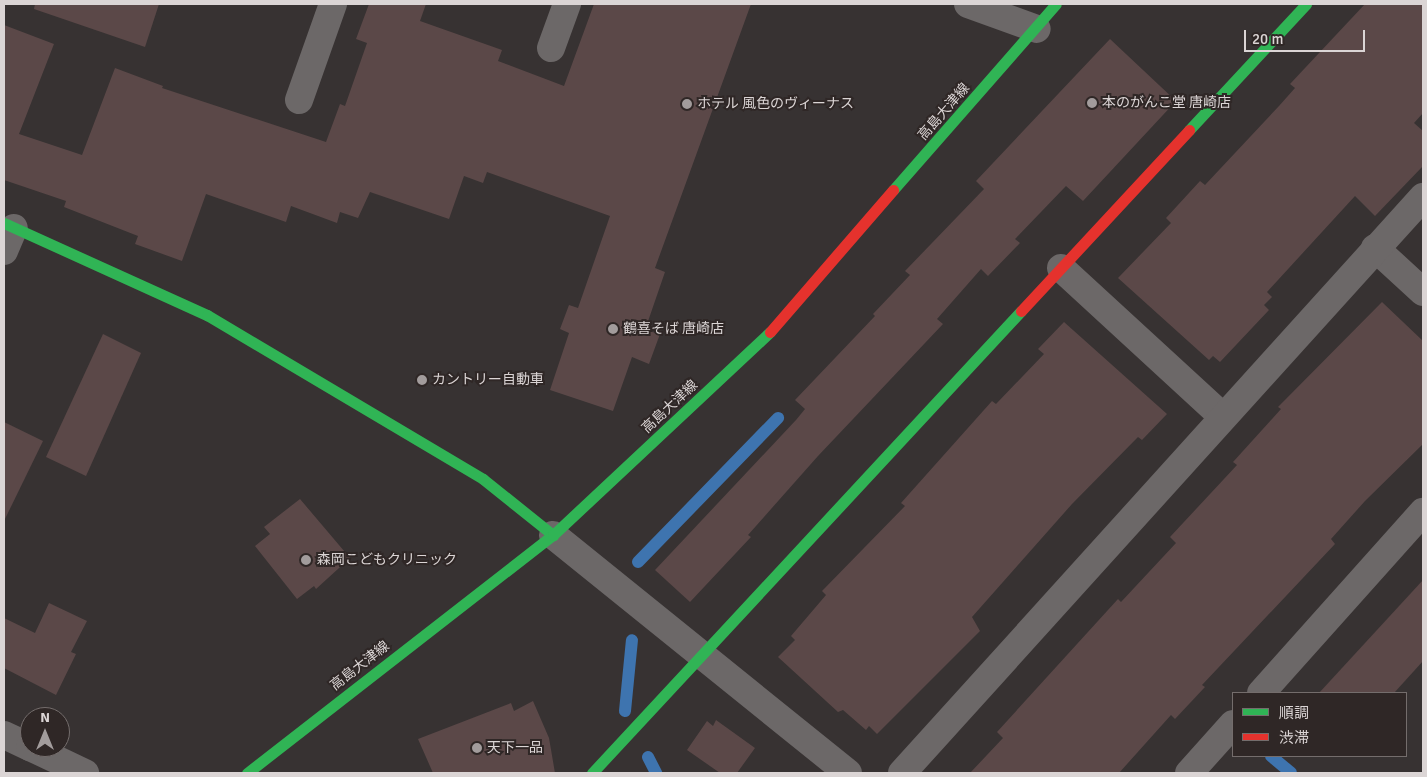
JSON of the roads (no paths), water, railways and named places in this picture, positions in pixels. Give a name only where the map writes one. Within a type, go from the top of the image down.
[{"type":"street","points":[[299,100],[333,4]]},
{"type":"street","points":[[551,48],[567,4]]},
{"type":"street","points":[[968,4],[1037,29]]},
{"type":"street","name":"高島大津線","points":[[247,773],[552,535],[757,347],[1037,29],[1056,4]]},
{"type":"street","points":[[592,773],[1306,4]]},
{"type":"street","points":[[902,773],[1423,197]]},
{"type":"street","points":[[7,234],[207,315],[483,479],[848,773]]},
{"type":"street","points":[[1376,248],[1423,292]]},
{"type":"street","points":[[1061,268],[1223,417]]},
{"type":"street","points":[[1261,692],[1423,512]]},
{"type":"street","points":[[1189,773],[1232,725]]},
{"type":"street","points":[[4,735],[20,742]]},
{"type":"street","points":[[51,757],[85,773]]},
{"type":"waterway","points":[[638,562],[778,418]]},
{"type":"waterway","points":[[625,711],[632,640]]},
{"type":"waterway","points":[[648,757],[656,773]]},
{"type":"waterway","points":[[1272,757],[1291,773]]},
{"type":"place","name":"本のがんこ堂 唐崎店","points":[[1092,103]]},
{"type":"place","name":"ホテル 風色のヴィーナス","points":[[687,104]]},
{"type":"place","name":"鶴喜そば 唐崎店","points":[[613,329]]},
{"type":"place","name":"カントリー自動車","points":[[422,380]]},
{"type":"place","name":"森岡こどもクリニック","points":[[306,560]]},
{"type":"place","name":"天下一品","points":[[477,748]]}]
